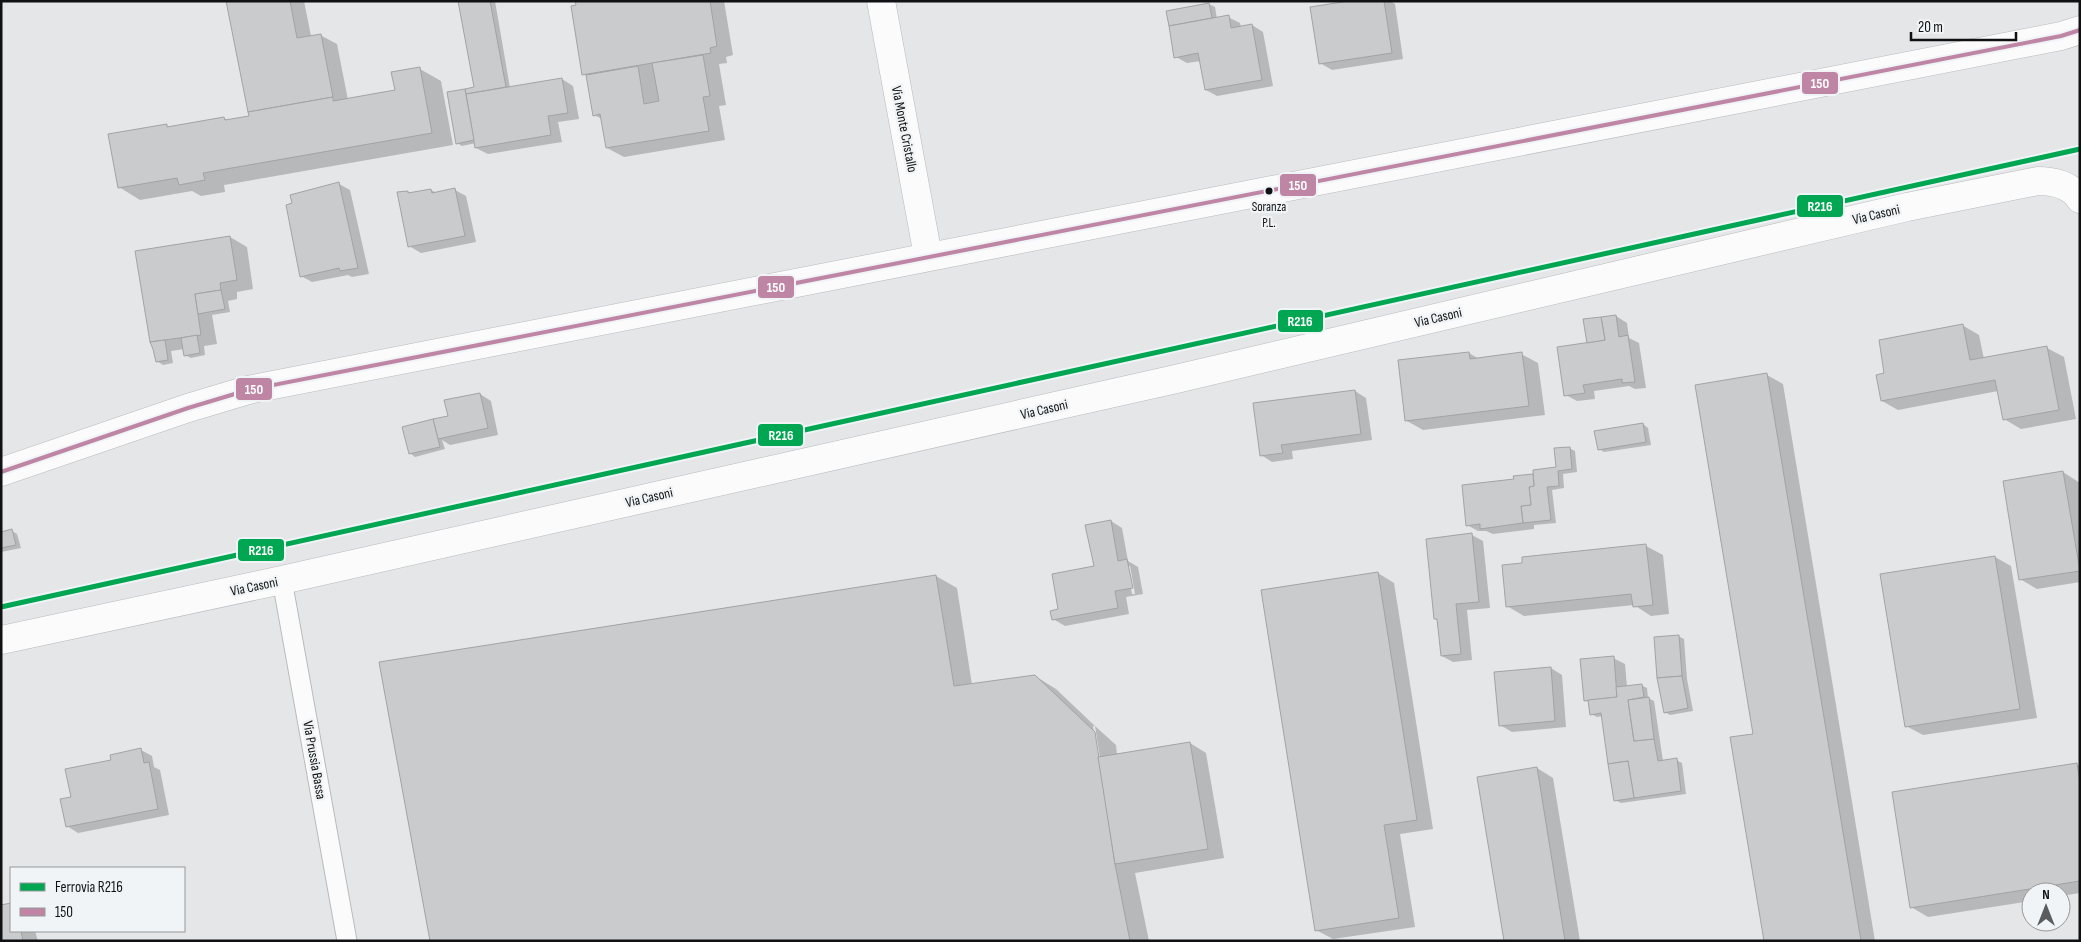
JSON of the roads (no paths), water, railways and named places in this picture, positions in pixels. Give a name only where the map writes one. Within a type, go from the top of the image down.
[{"type":"street","name":"Via Monte Cristallo","points":[[881,1],[928,256]]},
{"type":"street","points":[[1,472],[188,408],[248,390],[2070,33]]},
{"type":"street","name":"Via Casoni","points":[[1,640],[282,580],[1176,379],[1917,205],[2038,181],[2052,181],[2062,185],[2080,199]]},
{"type":"lane","name":"Via Prussia Bassa","points":[[282,580],[347,941]]},
{"type":"rail line","name":"R216","points":[[1,607],[2080,149]]},
{"type":"place","name":"Soranza P.L.","points":[[1269,191]]}]
